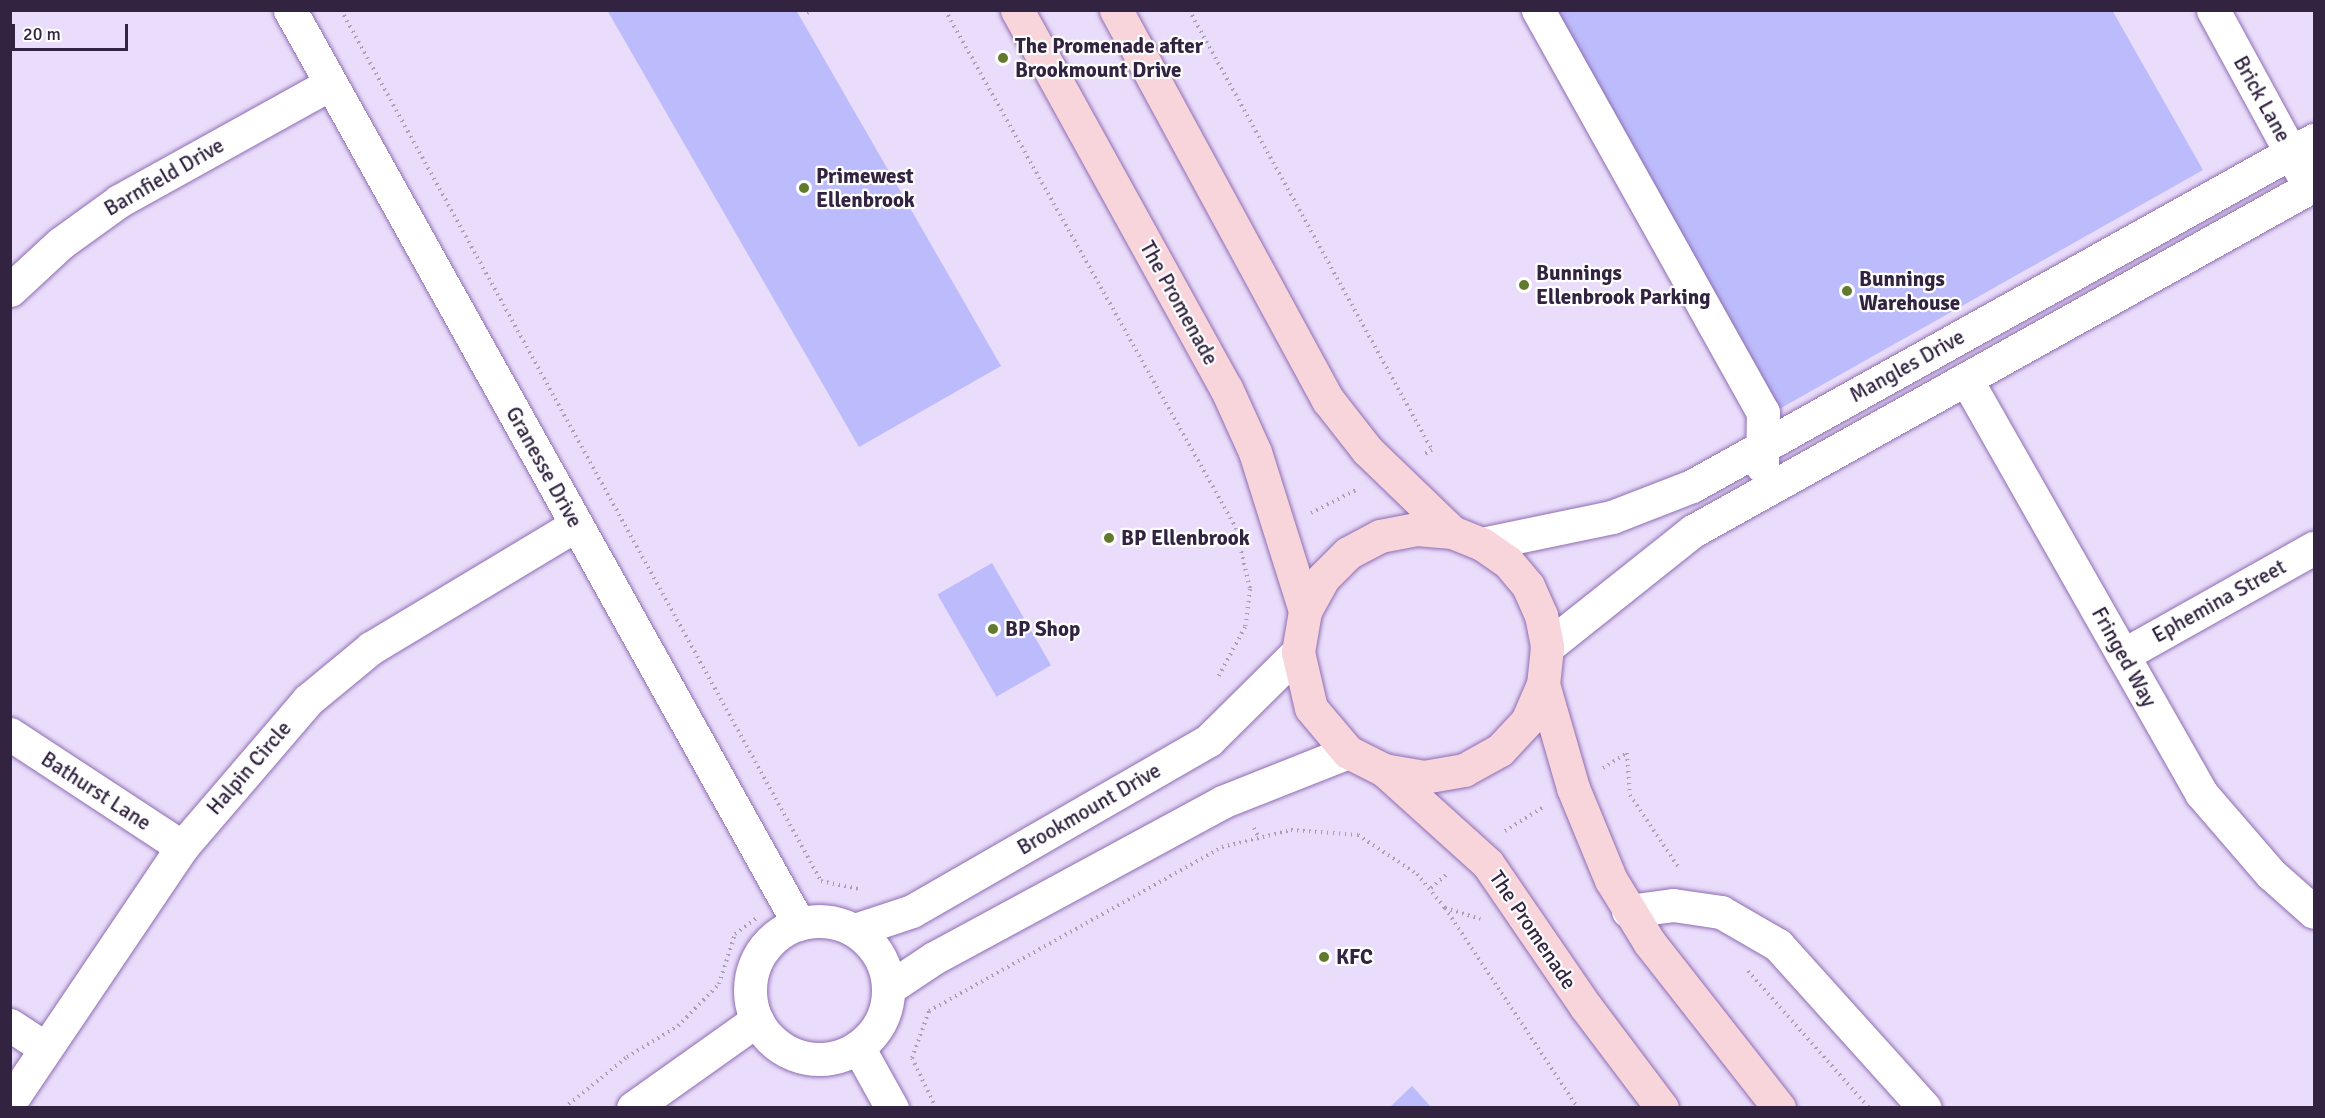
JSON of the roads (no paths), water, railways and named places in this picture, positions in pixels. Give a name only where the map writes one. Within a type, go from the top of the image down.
[{"type":"main road","name":"The Promenade","points":[[1017,10],[1226,387],[1256,452],[1305,611]]},
{"type":"main road","points":[[1116,10],[1328,400],[1367,450],[1467,538],[1508,562],[1528,586],[1541,615],[1547,647],[1543,684],[1527,721],[1500,750],[1473,765],[1424,777],[1384,770],[1348,752],[1311,708],[1298,652],[1305,611],[1323,578],[1348,553],[1380,536],[1416,529],[1467,538]]},
{"type":"main road","points":[[1543,684],[1588,829],[1628,911],[1779,1107]]},
{"type":"main road","name":"The Promenade","points":[[1384,770],[1488,864],[1586,1007],[1662,1107]]},
{"type":"street","name":"Granesse Drive","points":[[290,10],[793,912]]},
{"type":"street","points":[[1538,10],[1763,412],[1762,476],[1742,503]]},
{"type":"street","name":"Brick Lane","points":[[2213,10],[2303,147],[2312,186]]},
{"type":"street","name":"Barnfield Drive","points":[[10,290],[61,243],[118,201],[330,84]]},
{"type":"street","name":"Mangles Drive","points":[[1467,538],[1643,507],[1763,446],[2303,147]]},
{"type":"street","name":"Mangles Drive","points":[[1547,647],[1650,561],[1742,503],[2312,186]]},
{"type":"street","name":"Fringed Way","points":[[1966,379],[2201,793],[2271,874],[2314,912]]},
{"type":"street","name":"Halpin Circle","points":[[10,1102],[182,847],[308,700],[340,672],[576,525]]},
{"type":"street","name":"Ephemina Street","points":[[2123,655],[2314,548]]},
{"type":"street","name":"Brookmount Drive","points":[[855,930],[912,911],[1209,740],[1298,652]]},
{"type":"street","name":"Bathurst Lane","points":[[10,734],[182,847]]},
{"type":"street","points":[[889,988],[934,958],[1235,796],[1348,752]]},
{"type":"street","points":[[1628,911],[1673,905],[1722,912],[1778,945],[1925,1107]]},
{"type":"street","points":[[793,912],[855,930],[879,955],[889,988],[875,1032],[858,1047],[840,1056],[801,1057],[768,1037],[757,1020],[751,1002],[755,962],[793,912]]},
{"type":"street","points":[[633,1107],[757,1020]]},
{"type":"street","points":[[10,1025],[45,1048]]},
{"type":"street","points":[[858,1047],[892,1107]]},
{"type":"place","name":"The Promenade after Brookmount Drive","points":[[1003,58]]},
{"type":"place","name":"Primewest Ellenbrook","points":[[804,188]]},
{"type":"place","name":"Bunnings Ellenbrook Parking","points":[[1524,285]]},
{"type":"place","name":"Bunnings Warehouse","points":[[1847,291]]},
{"type":"place","name":"BP Ellenbrook","points":[[1109,538]]},
{"type":"place","name":"BP Shop","points":[[993,629]]},
{"type":"place","name":"KFC","points":[[1324,957]]}]
